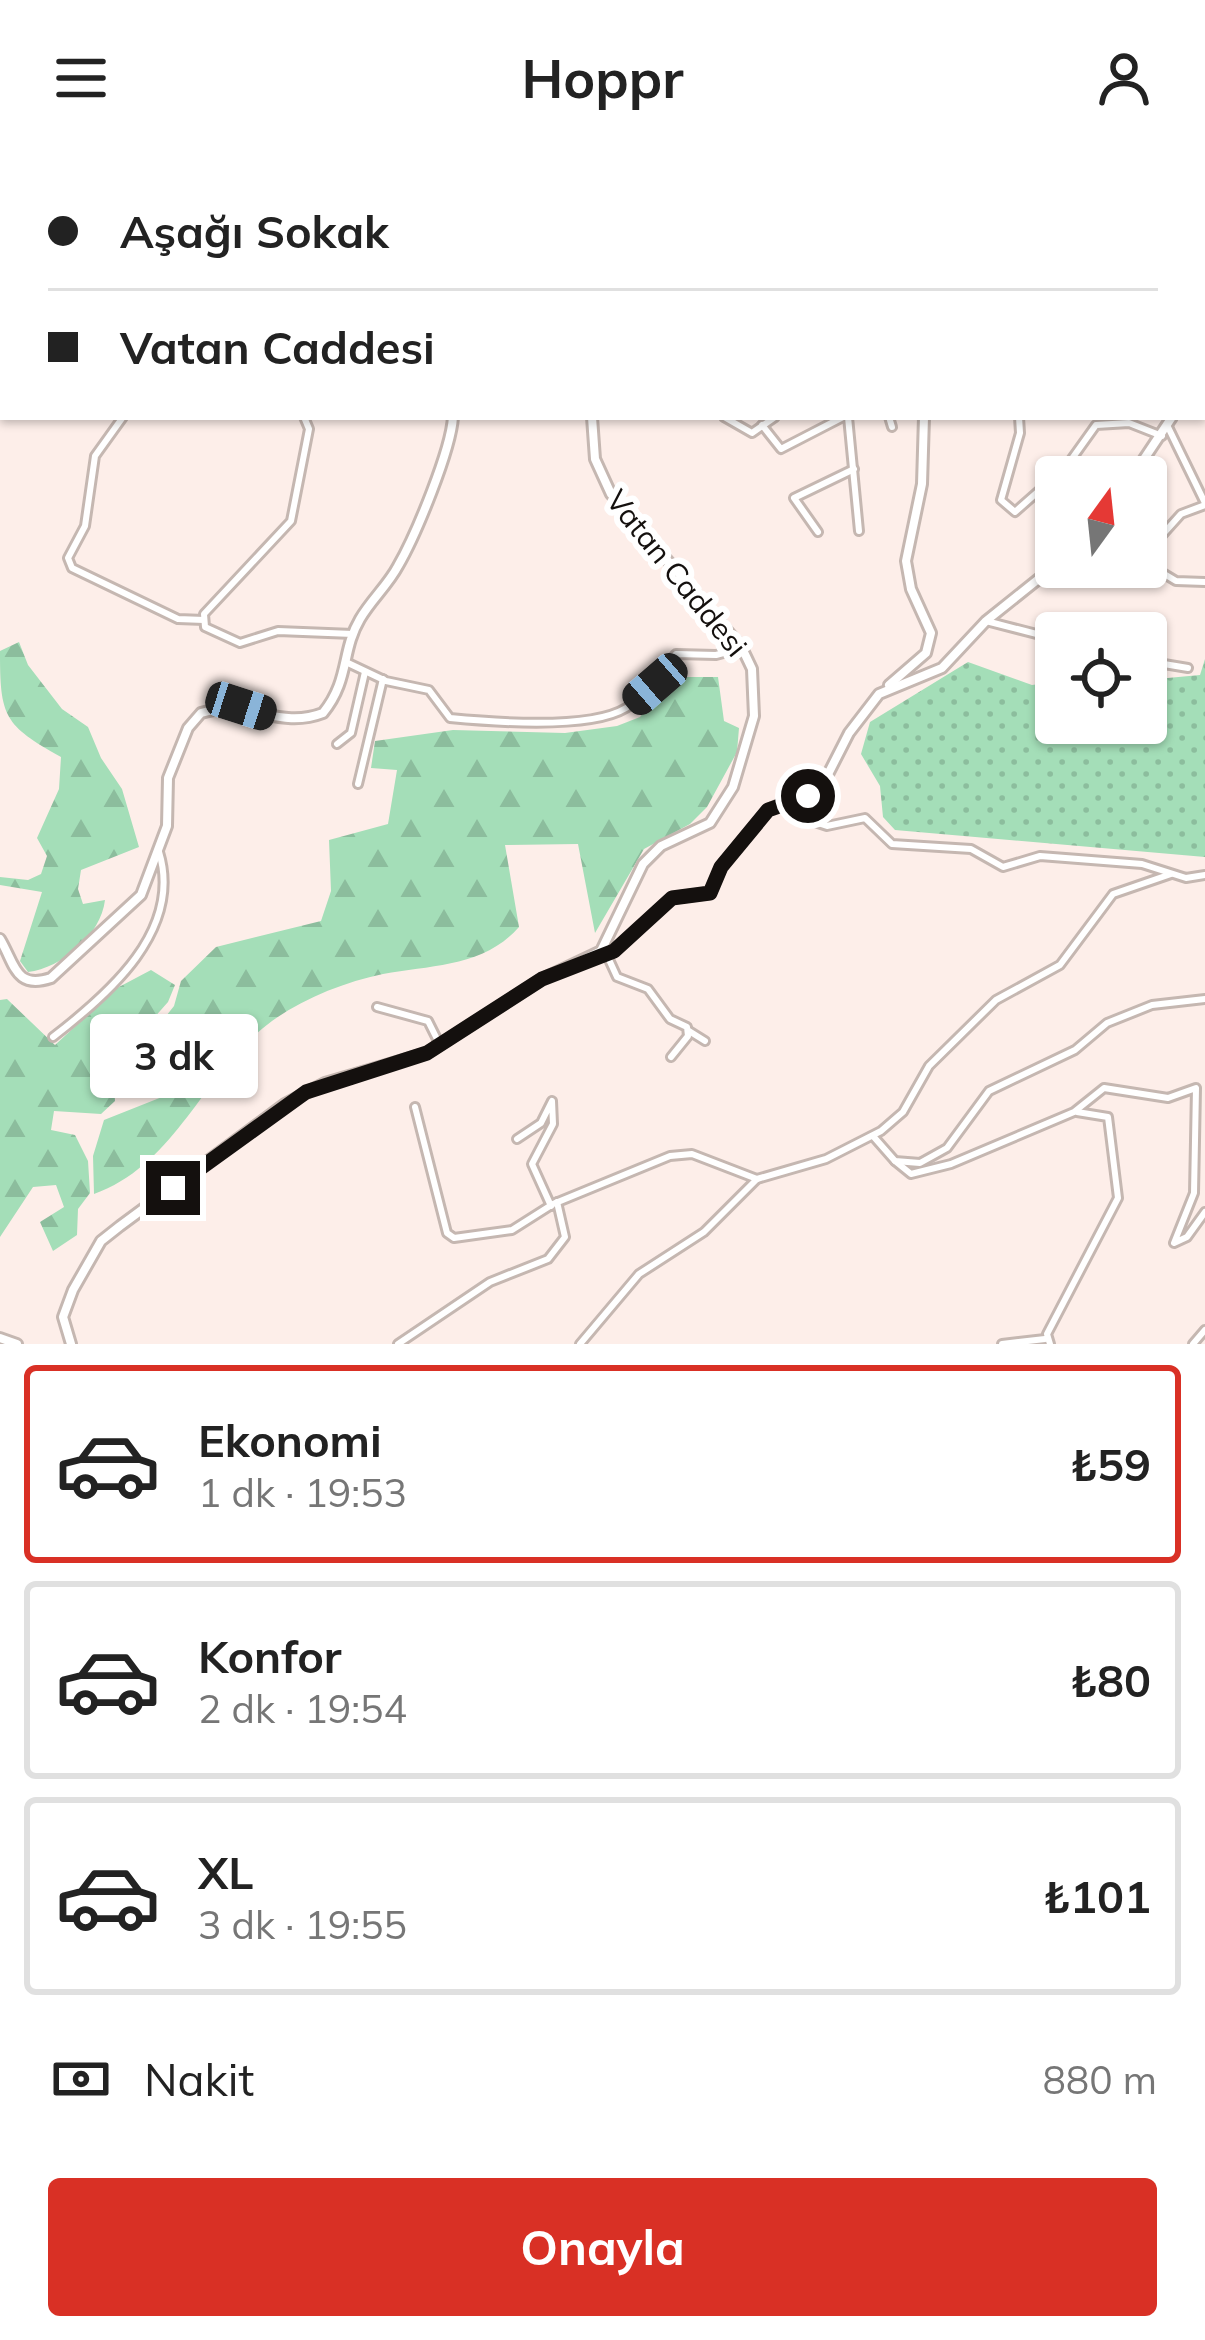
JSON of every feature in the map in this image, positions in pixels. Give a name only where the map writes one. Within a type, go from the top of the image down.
[{"type":"street","points":[[121,420],[95,456],[85,526],[68,558],[71,568],[178,619],[203,620]]},
{"type":"street","points":[[203,620],[296,513],[309,429],[305,420]]},
{"type":"street","points":[[0,939],[24,981],[51,978],[141,896],[167,826],[168,778],[188,728],[201,713],[241,706],[285,719],[322,713],[335,698],[353,634],[416,531],[450,445],[453,420]]},
{"type":"street","name":"Vatan Caddesi","points":[[592,420],[595,458],[611,494],[742,648],[752,669],[755,701],[750,743],[739,776],[710,824],[661,846],[643,864],[604,952]]},
{"type":"street","points":[[729,420],[752,434],[770,420]]},
{"type":"street","points":[[762,425],[781,449],[840,420]]},
{"type":"street","points":[[846,420],[860,531]]},
{"type":"street","points":[[890,420],[892,427]]},
{"type":"street","points":[[71,1344],[64,1311],[100,1241],[285,1104],[325,1083],[410,1061],[542,979],[634,936],[661,905],[710,893],[721,867],[768,810],[822,786],[856,722],[879,694],[926,653],[931,633],[911,590],[906,561],[922,484],[925,420]]},
{"type":"street","points":[[1019,420],[1020,433],[1000,500],[1015,512],[1066,467],[1096,425],[1130,423],[1162,436]]},
{"type":"street","points":[[1147,456],[1170,422]]},
{"type":"street","points":[[1167,530],[1181,514],[1205,504],[1170,422]]},
{"type":"street","points":[[818,532],[794,498],[854,469]]},
{"type":"street","points":[[1167,575],[1205,582]]},
{"type":"street","points":[[879,694],[942,668],[986,621],[1035,582]]},
{"type":"street","points":[[203,620],[211,631],[240,643],[278,631],[353,634]]},
{"type":"street","points":[[986,621],[1035,634]]},
{"type":"street","points":[[348,663],[383,680],[429,691],[450,718],[579,718],[615,714],[630,706],[676,654],[716,655],[742,648]]},
{"type":"street","points":[[1167,664],[1188,668]]},
{"type":"street","points":[[337,744],[351,733],[365,672]]},
{"type":"street","points":[[358,784],[383,680]]},
{"type":"street","points":[[801,797],[813,823],[827,826],[865,818],[892,844],[971,849],[1003,867],[1040,856],[1142,864],[1171,874],[1205,875]]},
{"type":"street","points":[[53,1037],[113,986],[159,919],[166,887],[158,849]]},
{"type":"street","points":[[580,1344],[639,1274],[704,1232],[758,1179],[826,1159],[873,1136],[903,1112],[929,1066],[996,1000],[1060,964],[1113,894],[1171,874]]},
{"type":"street","points":[[604,952],[617,977],[648,988],[670,1019],[705,1042]]},
{"type":"street","points":[[895,1161],[920,1162],[947,1148],[988,1091],[1075,1050],[1107,1023],[1152,1005],[1205,999]]},
{"type":"street","points":[[377,1007],[428,1021],[440,1045]]},
{"type":"street","points":[[671,1057],[689,1031]]},
{"type":"street","points":[[873,1136],[911,1174],[921,1174],[1074,1112],[1104,1088],[1168,1098],[1196,1088],[1194,1193],[1174,1243],[1187,1237],[1205,1212]]},
{"type":"street","points":[[398,1344],[490,1282],[556,1252],[565,1237],[532,1164],[553,1124],[552,1101],[541,1123],[517,1139]]},
{"type":"street","points":[[415,1108],[446,1232],[454,1238],[512,1230],[554,1204],[670,1156],[692,1154],[758,1179]]},
{"type":"street","points":[[1002,1344],[1048,1341],[1118,1198],[1108,1117],[1074,1112]]},
{"type":"street","points":[[1192,1344],[1205,1330]]},
{"type":"street","points":[[0,1338],[17,1344]]},
{"type":"green space","points":[[19,642],[28,665],[62,709],[88,727],[122,789],[139,847],[81,870],[78,889],[83,904],[105,900],[96,925],[66,957],[28,972],[20,961],[42,892],[0,885],[0,877],[28,880],[41,874],[47,856],[37,838],[59,789],[61,757],[17,727],[4,705],[0,651]]},
{"type":"green space","points":[[1205,659],[1205,857],[895,830],[883,817],[880,786],[861,754],[870,722],[968,662],[1035,685],[1035,744],[1167,744],[1167,678],[1200,675]]},
{"type":"green space","points":[[672,677],[718,677],[724,721],[739,728],[737,752],[707,807],[690,824],[644,849],[595,933],[578,844],[505,845],[519,927],[505,940],[457,962],[354,981],[284,1013],[248,1041],[148,1161],[94,1194],[93,1156],[104,1120],[162,1097],[147,1040],[174,1006],[181,981],[216,947],[321,921],[331,891],[329,840],[388,824],[397,770],[371,768],[375,741],[453,730],[565,733],[617,726],[640,717]]},
{"type":"green space","points":[[151,970],[175,985],[168,1002],[130,1045],[147,1067],[151,1093],[140,1090],[120,1056],[99,1069],[114,1085],[115,1101],[101,1114],[54,1111],[51,1130],[75,1135],[88,1161],[90,1193],[78,1209],[77,1235],[53,1251],[40,1222],[64,1207],[56,1185],[33,1187],[0,1237],[0,1000],[7,999],[55,1045],[117,988]]},
{"type":"route","points":[[173,1188],[306,1092],[350,1074],[427,1053],[542,979],[601,951],[614,951],[672,898],[704,898],[721,867],[750,839],[768,810],[808,796]]}]
